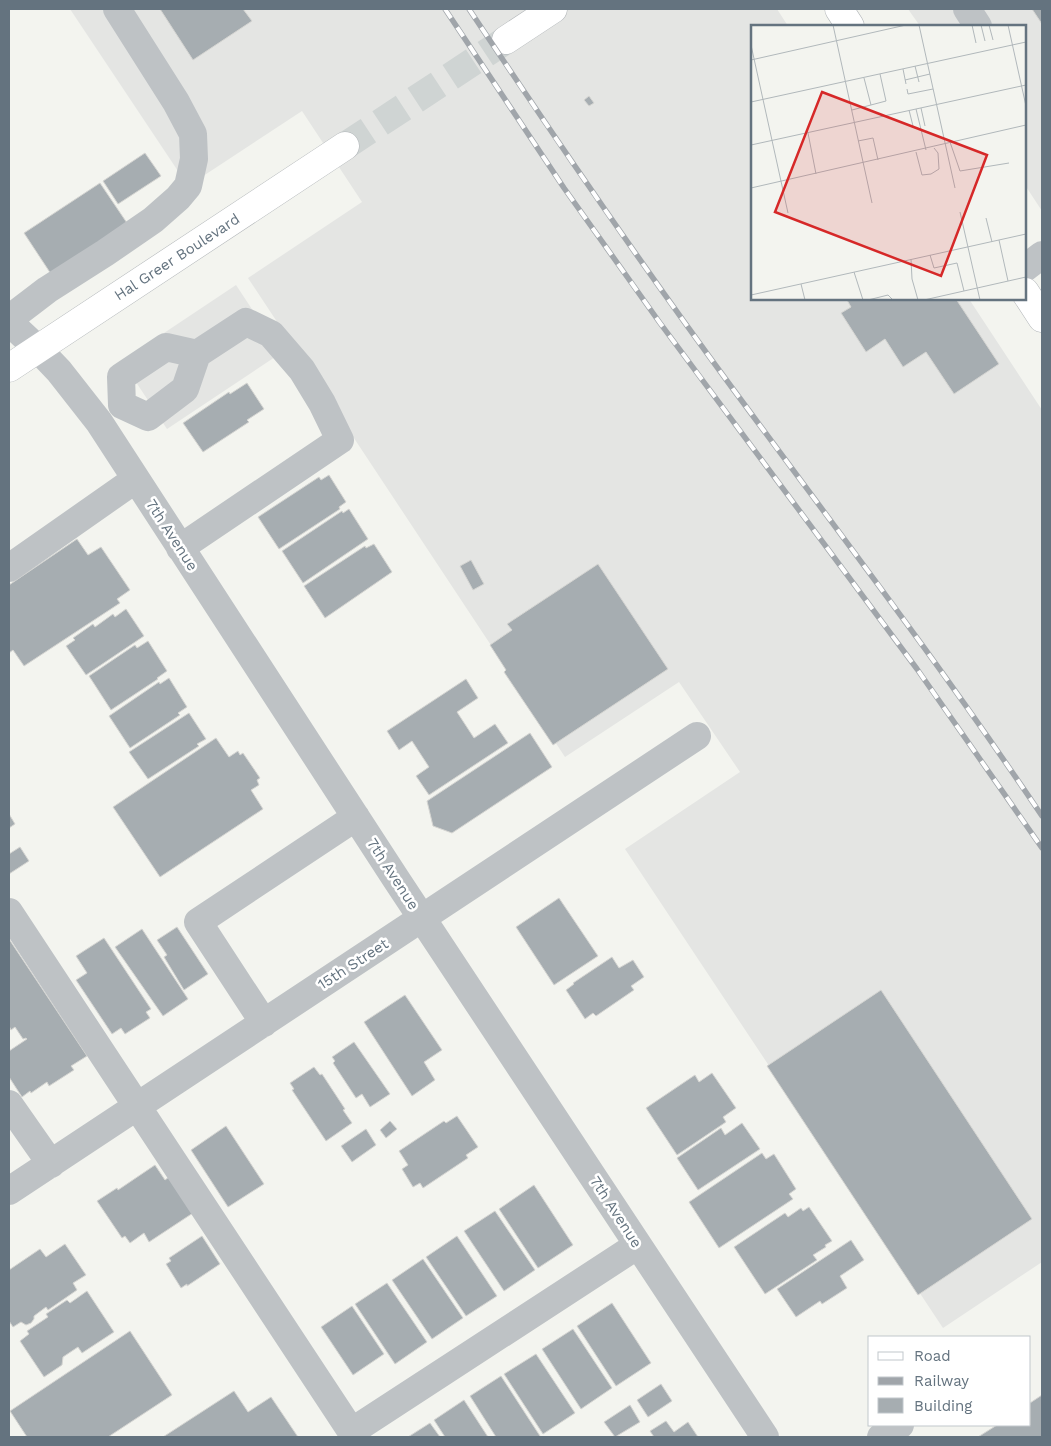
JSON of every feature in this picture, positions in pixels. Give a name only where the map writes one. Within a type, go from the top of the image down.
[{"type":"main road","points":[[506,40],[553,9]]},
{"type":"main road","points":[[839,9],[849,25]]},
{"type":"main road","name":"Hal Greer Boulevard","points":[[9,368],[345,146]]},
{"type":"main road","points":[[1026,294],[1042,318]]},
{"type":"street","points":[[9,321],[47,290],[105,254],[153,220],[178,198],[188,186],[194,159],[193,134],[176,102],[117,9]]},
{"type":"street","points":[[967,9],[977,25]]},
{"type":"street","points":[[1026,267],[1042,254]]},
{"type":"street","name":"7th Avenue","points":[[9,321],[38,349],[79,395],[99,422],[356,817],[765,1437]]},
{"type":"street","points":[[122,405],[148,417],[185,389],[197,354],[246,322],[271,334],[302,370],[322,403],[340,440],[180,548]]},
{"type":"street","points":[[122,405],[121,377],[166,347],[197,354]]},
{"type":"street","points":[[99,422],[122,405]]},
{"type":"street","points":[[9,568],[136,479]]},
{"type":"street","name":"15th Street","points":[[9,1192],[697,736]]},
{"type":"street","points":[[264,1022],[198,922],[356,817]]},
{"type":"street","points":[[9,912],[353,1435],[638,1245]]},
{"type":"street","points":[[9,1104],[51,1164]]},
{"type":"street","points":[[881,1437],[898,1426]]},
{"type":"shaded area","points":[[70,9],[777,9],[787,25],[751,25],[751,300],[970,300],[1042,410],[1042,1262],[943,1328],[625,849],[740,772],[679,682],[565,757],[248,278],[362,202],[302,111],[188,186]]},
{"type":"shaded area","points":[[908,9],[1042,9],[1042,211],[1026,187],[1026,25],[919,25]]},
{"type":"shaded area","points":[[236,285],[281,353],[167,429],[122,361]]},
{"type":"building","points":[[160,9],[243,9],[252,21],[193,60]]},
{"type":"building","points":[[1032,9],[1042,9],[1042,24]]},
{"type":"building","points":[[589,96],[594,103],[589,106],[584,100]]},
{"type":"building","points":[[145,153],[161,176],[118,204],[103,181]]},
{"type":"building","points":[[100,183],[127,223],[51,274],[24,233]]},
{"type":"building","points":[[847,300],[957,300],[999,364],[954,394],[926,352],[903,367],[885,339],[866,352],[841,313],[851,307]]},
{"type":"building","points":[[247,383],[264,409],[247,420],[249,422],[203,452],[183,423],[229,392],[230,394]]},
{"type":"building","points":[[329,475],[346,502],[339,507],[340,509],[279,549],[258,517],[319,477],[321,480]]},
{"type":"building","points":[[349,509],[368,539],[303,583],[282,551],[342,511],[343,513]]},
{"type":"building","points":[[77,539],[88,555],[101,547],[130,590],[117,599],[120,603],[24,666],[13,650],[9,653],[9,585]]},
{"type":"building","points":[[374,544],[392,572],[325,618],[304,586],[365,546],[366,548]]},
{"type":"building","points":[[471,560],[484,584],[473,590],[460,566]]},
{"type":"building","points":[[598,564],[668,669],[553,745],[504,672],[506,670],[490,645],[512,630],[507,624]]},
{"type":"building","points":[[126,609],[144,636],[86,675],[66,646],[75,640],[73,638],[93,624],[95,627],[113,614],[115,617]]},
{"type":"building","points":[[148,641],[167,671],[111,710],[89,676],[135,645],[137,648]]},
{"type":"building","points":[[169,678],[187,707],[178,713],[180,715],[130,748],[109,716],[159,682],[160,684]]},
{"type":"building","points":[[466,679],[478,698],[457,712],[474,738],[495,724],[508,743],[429,795],[416,776],[429,767],[412,741],[399,750],[387,731]]},
{"type":"building","points":[[189,713],[206,739],[197,744],[199,746],[148,779],[129,752]]},
{"type":"building","points":[[530,733],[552,767],[452,833],[433,826],[427,801]]},
{"type":"building","points":[[216,738],[229,757],[238,751],[240,755],[243,753],[260,778],[257,780],[259,785],[251,790],[263,809],[160,877],[113,807]]},
{"type":"building","points":[[9,814],[15,824],[9,828]]},
{"type":"building","points":[[20,847],[29,861],[9,874],[9,854]]},
{"type":"building","points":[[559,898],[598,956],[554,985],[516,927]]},
{"type":"building","points":[[177,927],[208,974],[184,990],[164,957],[167,955],[157,940]]},
{"type":"building","points":[[142,929],[188,999],[163,1016],[115,947]]},
{"type":"building","points":[[104,938],[151,1009],[146,1012],[150,1018],[125,1034],[121,1028],[112,1034],[76,980],[87,973],[76,956]]},
{"type":"building","points":[[9,939],[87,1056],[71,1066],[74,1070],[49,1086],[47,1082],[22,1097],[9,1077],[9,1051],[27,1039],[23,1039],[15,1027],[11,1030],[9,1026]]},
{"type":"building","points":[[612,957],[619,968],[633,960],[644,977],[631,986],[634,990],[596,1016],[593,1013],[585,1019],[566,990],[573,983]]},
{"type":"building","points":[[881,990],[1032,1219],[918,1295],[767,1066]]},
{"type":"building","points":[[405,995],[442,1050],[424,1062],[435,1080],[412,1096],[364,1022]]},
{"type":"building","points":[[354,1042],[390,1094],[370,1107],[362,1094],[356,1098],[333,1063],[335,1061],[332,1057]]},
{"type":"building","points":[[314,1067],[320,1075],[322,1074],[352,1123],[326,1141],[292,1090],[294,1089],[290,1083]]},
{"type":"building","points":[[712,1073],[736,1108],[723,1117],[726,1122],[677,1155],[646,1108],[695,1075],[699,1082]]},
{"type":"building","points":[[457,1116],[478,1147],[466,1155],[468,1158],[423,1188],[420,1183],[413,1187],[402,1169],[408,1165],[399,1151],[444,1121],[446,1123]]},
{"type":"building","points":[[390,1121],[397,1129],[386,1138],[380,1130]]},
{"type":"building","points":[[742,1123],[760,1149],[698,1190],[677,1158],[721,1128],[725,1135]]},
{"type":"building","points":[[226,1126],[264,1184],[228,1207],[191,1150]]},
{"type":"building","points":[[366,1129],[376,1145],[352,1162],[341,1146]]},
{"type":"building","points":[[762,1153],[766,1159],[774,1154],[796,1189],[789,1194],[793,1199],[719,1248],[689,1202]]},
{"type":"building","points":[[155,1165],[165,1180],[169,1177],[193,1213],[149,1242],[144,1233],[130,1243],[125,1236],[122,1238],[97,1201],[117,1188],[118,1190]]},
{"type":"building","points":[[534,1185],[573,1245],[538,1268],[499,1209]]},
{"type":"building","points":[[809,1207],[832,1241],[813,1255],[817,1260],[765,1294],[734,1247],[785,1213],[788,1217],[801,1208],[803,1211]]},
{"type":"building","points":[[495,1211],[535,1270],[504,1291],[464,1231]]},
{"type":"building","points":[[202,1236],[220,1264],[181,1288],[166,1264],[171,1261],[169,1258]]},
{"type":"building","points":[[457,1236],[497,1296],[466,1316],[426,1257]]},
{"type":"building","points":[[851,1240],[864,1260],[840,1276],[847,1288],[822,1304],[820,1301],[796,1317],[777,1289]]},
{"type":"building","points":[[65,1244],[86,1275],[73,1283],[77,1290],[48,1310],[46,1307],[34,1316],[31,1323],[26,1325],[21,1322],[13,1327],[9,1321],[9,1270],[40,1249],[46,1257]]},
{"type":"building","points":[[423,1259],[463,1318],[432,1339],[392,1280]]},
{"type":"building","points":[[387,1283],[427,1342],[395,1364],[355,1304]]},
{"type":"building","points":[[87,1291],[114,1332],[82,1353],[78,1347],[63,1357],[62,1365],[44,1377],[20,1341],[29,1334],[27,1331],[48,1317],[46,1314],[67,1300],[70,1303]]},
{"type":"building","points":[[612,1303],[651,1363],[616,1386],[577,1326]]},
{"type":"building","points":[[352,1306],[384,1354],[353,1375],[321,1327]]},
{"type":"building","points":[[573,1329],[612,1388],[581,1409],[542,1349]]},
{"type":"building","points":[[130,1331],[172,1395],[108,1437],[27,1437],[10,1411]]},
{"type":"building","points":[[536,1354],[575,1413],[543,1434],[504,1374]]},
{"type":"building","points":[[501,1376],[540,1436],[496,1437],[470,1396]]},
{"type":"building","points":[[661,1384],[672,1401],[648,1417],[637,1400]]},
{"type":"building","points":[[234,1391],[248,1412],[271,1397],[298,1437],[163,1437]]},
{"type":"building","points":[[1042,1395],[1042,1437],[978,1437],[995,1426],[1031,1426],[1031,1402]]},
{"type":"building","points":[[464,1400],[488,1437],[445,1437],[434,1420]]},
{"type":"building","points":[[630,1405],[640,1422],[615,1437],[604,1422]]},
{"type":"building","points":[[666,1421],[674,1432],[688,1422],[698,1437],[654,1437],[650,1431]]},
{"type":"building","points":[[430,1423],[440,1437],[408,1437]]},
{"type":"tunnel","points":[[345,146],[506,40]]},
{"type":"railway","points":[[445,9],[564,188],[660,323],[917,669],[1042,848]]},
{"type":"railway","points":[[469,9],[665,295],[929,654],[1042,816]]}]
